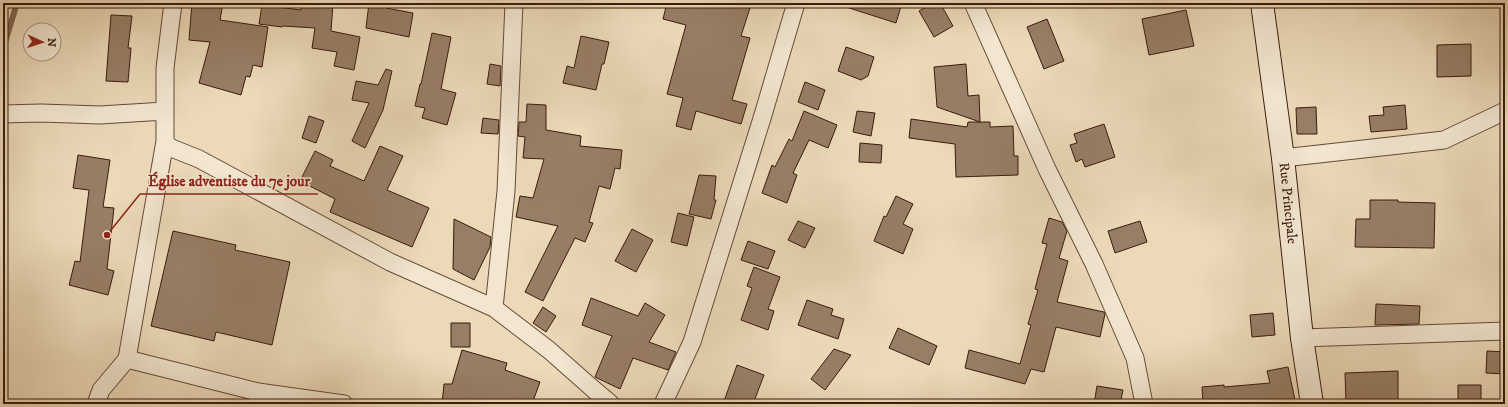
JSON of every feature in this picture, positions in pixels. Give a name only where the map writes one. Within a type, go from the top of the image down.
[{"type":"main road","name":"Rue Principale","points":[[1262,3],[1283,158],[1302,338],[1312,404]]},
{"type":"street","points":[[96,404],[101,390],[127,359],[165,141],[165,68],[173,3]]},
{"type":"street","points":[[494,308],[506,191],[514,3]]},
{"type":"street","points":[[663,404],[692,342],[764,114],[796,3]]},
{"type":"street","points":[[973,3],[1047,169],[1094,264],[1135,358],[1144,404]]},
{"type":"street","points":[[3,114],[41,113],[100,115],[166,111]]},
{"type":"street","points":[[1283,158],[1444,140],[1505,111]]},
{"type":"street","points":[[165,141],[169,147],[199,159],[390,262],[494,308],[549,350],[611,404]]},
{"type":"street","points":[[1302,338],[1505,331]]},
{"type":"street","points":[[127,359],[258,392],[344,404]]},
{"type":"building","points":[[192,3],[223,3],[220,20],[268,27],[262,67],[253,65],[250,77],[246,76],[241,95],[199,83],[210,42],[189,40]]},
{"type":"building","points":[[302,3],[333,3],[331,31],[360,37],[354,70],[334,66],[337,52],[312,48],[315,28],[282,27],[259,24],[262,5],[301,10]]},
{"type":"building","points":[[369,3],[387,5],[386,8],[413,13],[409,37],[366,28]]},
{"type":"building","points":[[667,3],[735,3],[750,8],[741,36],[750,38],[732,100],[747,104],[741,124],[696,111],[691,130],[676,126],[683,98],[667,94],[686,25],[663,19]]},
{"type":"building","points":[[843,3],[902,3],[896,23],[843,6]]},
{"type":"building","points":[[933,3],[940,3],[953,26],[934,37],[919,11]]},
{"type":"building","points":[[1186,10],[1194,46],[1149,55],[1142,19]]},
{"type":"building","points":[[111,15],[132,16],[128,48],[131,48],[128,82],[106,81]]},
{"type":"building","points":[[1047,19],[1064,61],[1044,69],[1027,27]]},
{"type":"building","points":[[432,33],[451,37],[441,89],[456,93],[447,125],[422,118],[425,108],[415,106]]},
{"type":"building","points":[[581,36],[609,42],[596,90],[563,83],[567,66],[574,68]]},
{"type":"building","points":[[1471,44],[1471,76],[1437,77],[1437,45]]},
{"type":"building","points":[[846,47],[874,57],[868,76],[861,80],[838,71]]},
{"type":"building","points":[[490,64],[501,66],[500,86],[487,84]]},
{"type":"building","points":[[966,64],[968,96],[979,95],[980,122],[937,107],[934,67]]},
{"type":"building","points":[[386,69],[392,71],[383,110],[365,148],[352,141],[369,103],[352,100],[356,81],[378,85]]},
{"type":"building","points":[[805,82],[825,90],[818,110],[798,102]]},
{"type":"building","points":[[527,104],[546,105],[546,130],[581,136],[580,146],[622,150],[620,169],[615,168],[610,189],[599,186],[589,222],[593,223],[585,242],[575,238],[543,301],[525,292],[558,226],[516,217],[520,196],[533,198],[544,159],[523,158],[525,137],[518,136],[519,122],[526,122]]},
{"type":"building","points":[[1405,105],[1407,129],[1371,132],[1369,116],[1384,115],[1383,107]]},
{"type":"building","points":[[1316,107],[1317,134],[1297,134],[1296,108]]},
{"type":"building","points":[[804,111],[837,125],[828,148],[809,140],[793,173],[797,175],[787,203],[762,193],[772,165],[775,167],[789,139],[792,141]]},
{"type":"building","points":[[857,111],[875,113],[871,136],[853,132]]},
{"type":"building","points":[[309,116],[324,121],[316,143],[302,138]]},
{"type":"building","points":[[483,118],[499,120],[498,134],[481,133]]},
{"type":"building","points":[[911,119],[967,127],[968,122],[990,122],[990,127],[1013,126],[1014,156],[1018,156],[1018,175],[956,177],[955,144],[909,138]]},
{"type":"building","points":[[1104,124],[1115,157],[1085,167],[1082,159],[1076,162],[1070,145],[1077,143],[1074,134]]},
{"type":"building","points":[[860,143],[882,145],[881,163],[859,162]]},
{"type":"building","points":[[380,146],[403,156],[387,190],[429,208],[412,247],[330,212],[335,199],[300,181],[315,151],[333,160],[330,166],[364,181]]},
{"type":"building","points":[[78,155],[110,160],[103,207],[114,208],[107,269],[114,271],[108,295],[69,285],[75,261],[80,262],[89,190],[73,188]]},
{"type":"building","points":[[699,175],[716,176],[714,200],[716,200],[711,219],[689,214]]},
{"type":"building","points":[[896,196],[913,204],[903,224],[913,229],[903,254],[874,241],[884,216],[886,217]]},
{"type":"building","points":[[1370,200],[1398,200],[1398,202],[1435,203],[1434,248],[1355,247],[1356,219],[1370,219]]},
{"type":"building","points":[[678,213],[694,217],[687,246],[671,242]]},
{"type":"building","points":[[1049,218],[1062,222],[1067,231],[1059,258],[1068,261],[1057,302],[1104,312],[1105,314],[1100,337],[1056,327],[1044,372],[1031,369],[1025,384],[965,368],[969,350],[1020,364],[1031,325],[1028,324],[1038,290],[1035,289],[1047,244],[1042,243]]},
{"type":"building","points":[[454,219],[491,237],[490,247],[474,280],[453,269]]},
{"type":"building","points":[[798,221],[815,228],[805,248],[788,240]]},
{"type":"building","points":[[1140,221],[1147,242],[1115,253],[1108,231]]},
{"type":"building","points":[[632,229],[653,240],[636,272],[615,261]]},
{"type":"building","points":[[173,231],[236,245],[235,250],[290,262],[272,345],[216,332],[214,341],[151,326]]},
{"type":"building","points":[[748,241],[775,251],[768,269],[741,260]]},
{"type":"building","points":[[754,267],[780,277],[768,309],[774,311],[768,330],[741,320],[752,288],[747,286]]},
{"type":"building","points":[[591,298],[638,316],[645,303],[665,315],[649,342],[676,352],[668,370],[633,358],[620,389],[595,377],[612,336],[582,325]]},
{"type":"building","points":[[807,300],[833,309],[831,315],[844,319],[838,339],[798,325]]},
{"type":"building","points":[[1376,304],[1420,306],[1419,324],[1375,325]]},
{"type":"building","points":[[543,307],[556,316],[546,332],[533,323]]},
{"type":"building","points":[[1273,313],[1275,335],[1252,337],[1250,315]]},
{"type":"building","points":[[451,323],[470,323],[470,347],[451,347]]},
{"type":"building","points":[[898,328],[937,346],[929,365],[889,348]]},
{"type":"building","points":[[834,349],[851,355],[825,390],[811,379]]},
{"type":"building","points":[[462,350],[507,363],[505,370],[540,382],[532,404],[442,404],[444,384],[452,384]]},
{"type":"building","points":[[1487,351],[1505,352],[1504,374],[1486,373]]},
{"type":"building","points":[[737,365],[764,375],[753,404],[723,404]]},
{"type":"building","points":[[1288,367],[1295,400],[1276,404],[1203,404],[1202,387],[1224,385],[1224,387],[1270,383],[1267,371]]},
{"type":"building","points":[[1398,371],[1398,404],[1346,404],[1345,373]]},
{"type":"building","points":[[1458,385],[1481,385],[1481,404],[1458,404]]},
{"type":"building","points":[[1097,386],[1123,390],[1120,404],[1094,404]]},
{"type":"waterway","points":[[3,49],[17,3]]},
{"type":"place","name":"Église adventiste du 7e jour","points":[[107,235]]}]
